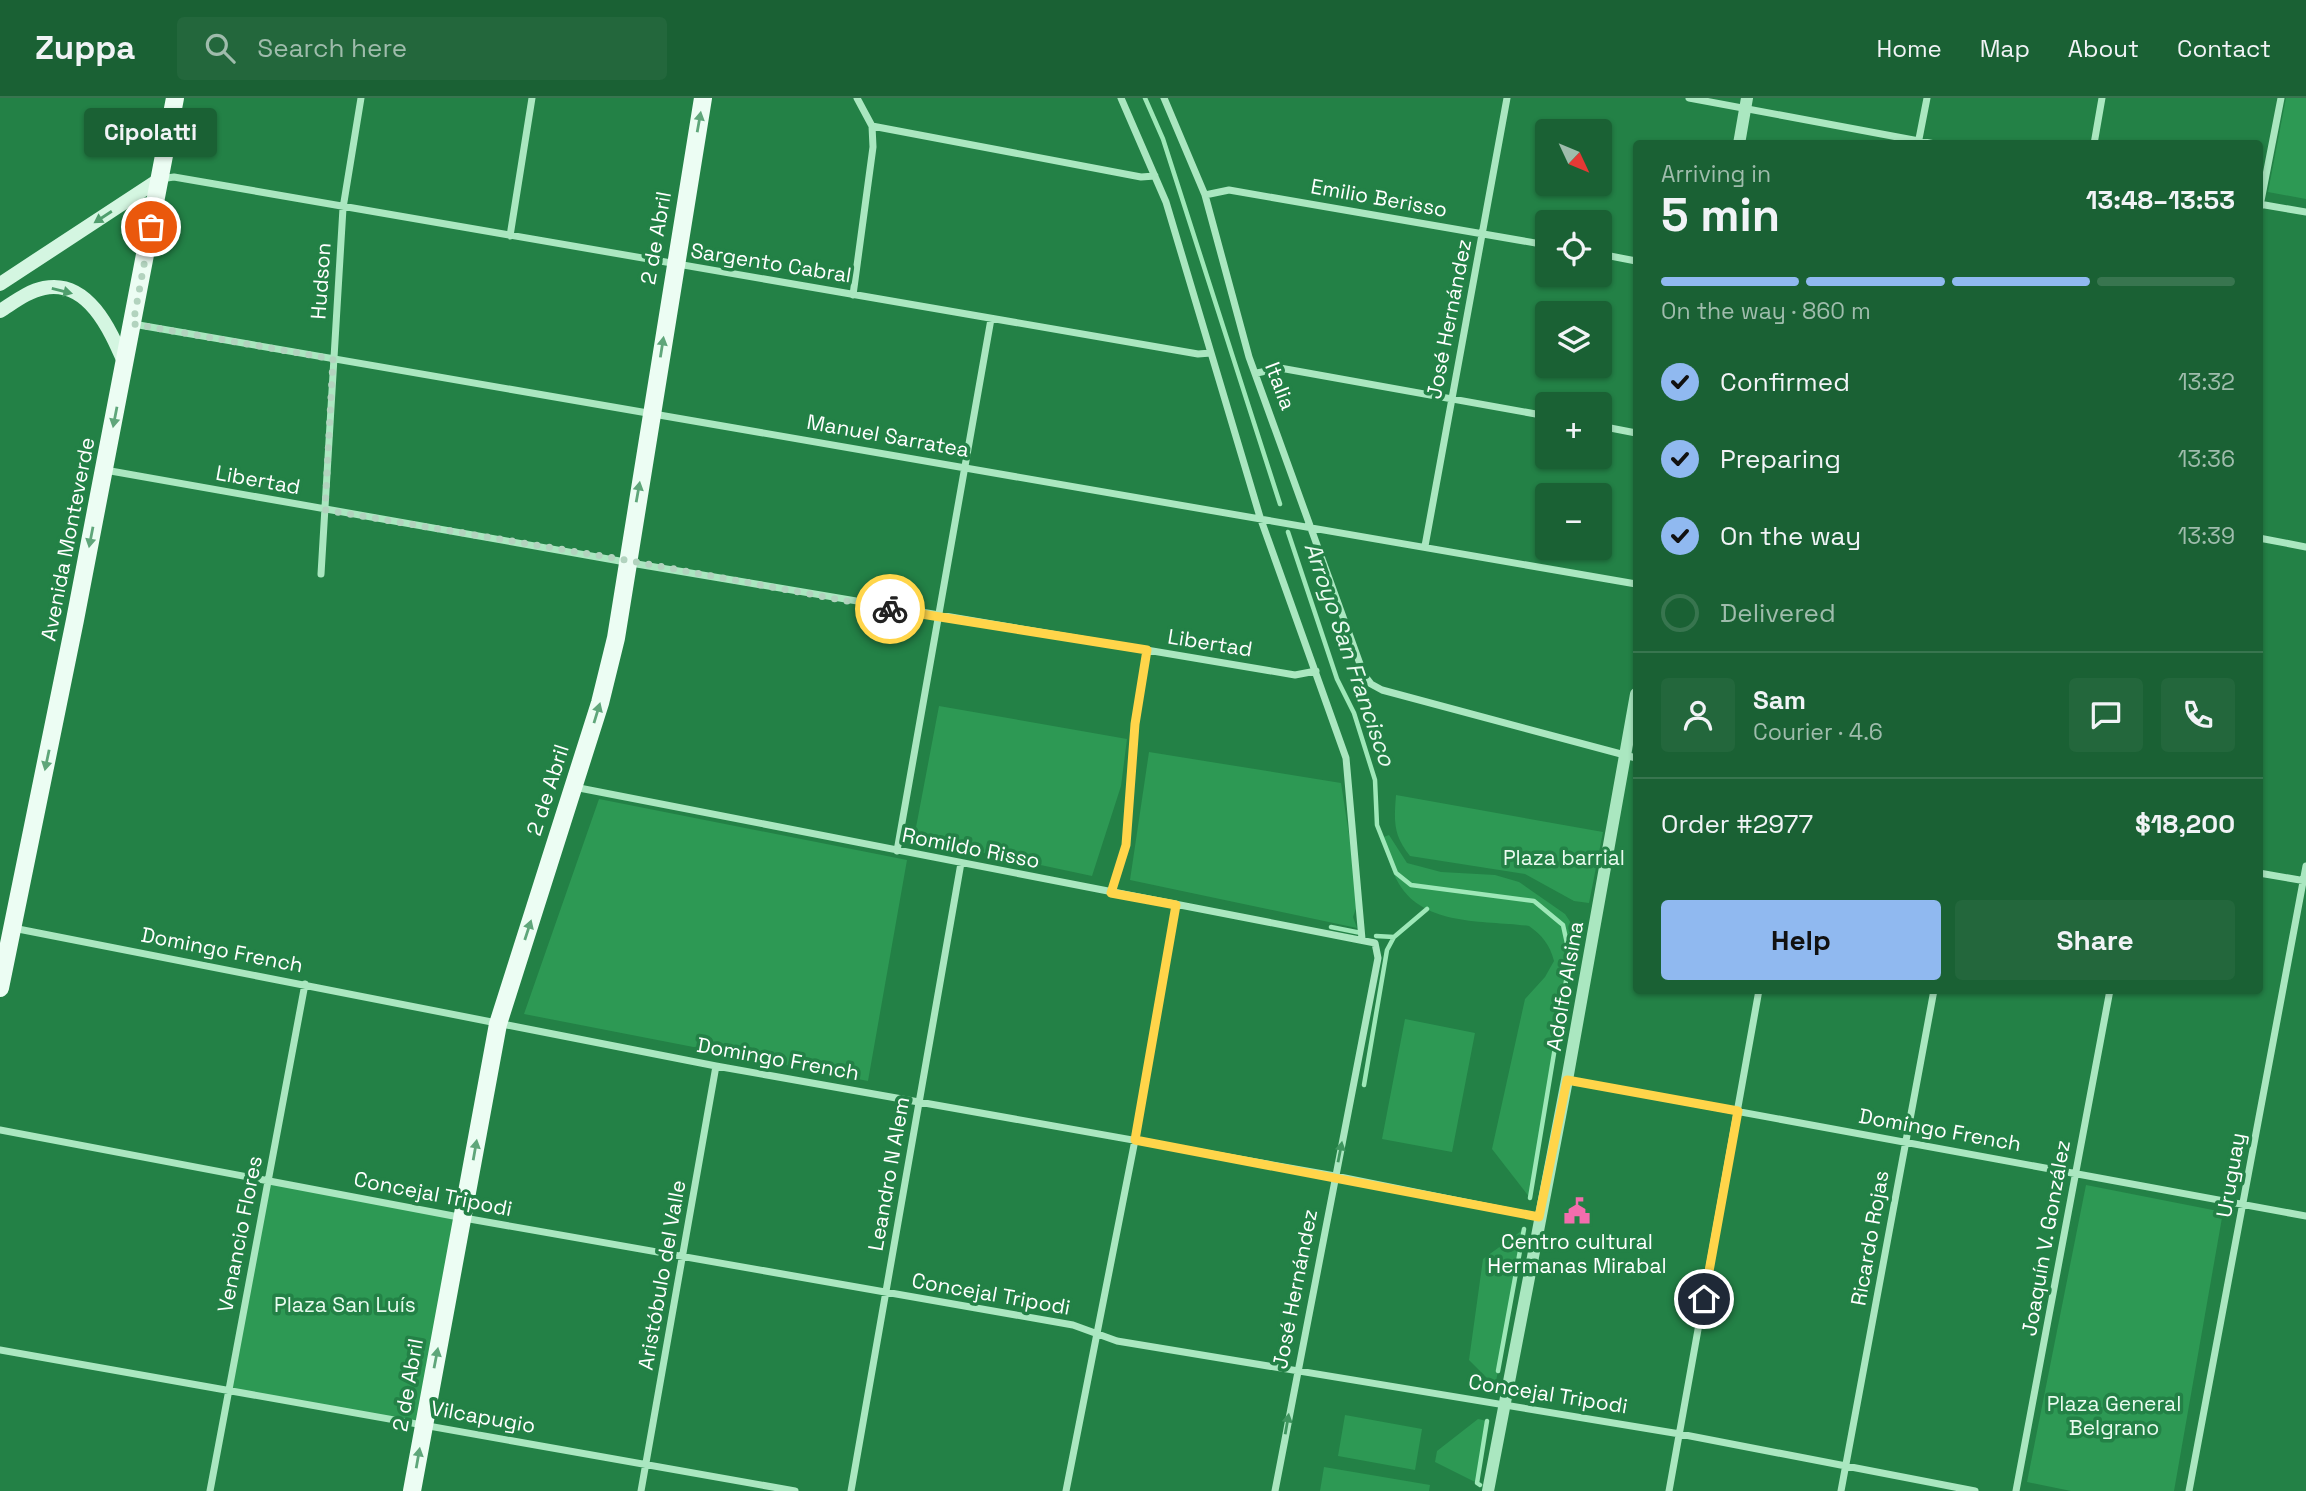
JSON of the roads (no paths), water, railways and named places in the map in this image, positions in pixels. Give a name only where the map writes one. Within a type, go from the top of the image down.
[{"type":"main road","name":"Avenida Monteverde","points":[[0,988],[133,324],[175,98]]},
{"type":"main road","name":"2 de Abril","points":[[412,1491],[498,1024],[600,703],[616,638],[626,560],[703,98]]},
{"type":"main road","points":[[0,284],[160,179]]},
{"type":"main road","points":[[0,310],[44,288],[57,288],[75,294],[93,306],[108,325],[125,364]]},
{"type":"street","name":"Hudson","points":[[321,574],[343,208],[360,98]]},
{"type":"street","points":[[510,236],[532,98]]},
{"type":"street","points":[[853,295],[872,171],[872,125],[857,98]]},
{"type":"street","points":[[1121,98],[1155,176],[1260,517],[1346,758],[1362,939]]},
{"type":"street","name":"Italia","points":[[1164,98],[1205,195],[1249,357],[1364,675],[1371,684],[1382,690],[1631,757]]},
{"type":"street","name":"José Hernández","points":[[1425,546],[1507,98]]},
{"type":"street","points":[[1689,98],[1746,103],[1910,140]]},
{"type":"street","points":[[1919,140],[1927,98]]},
{"type":"street","points":[[2095,140],[2102,98]]},
{"type":"street","points":[[2263,191],[2281,98]]},
{"type":"street","points":[[1740,140],[1746,103]]},
{"type":"street","points":[[872,125],[1141,177],[1155,176]]},
{"type":"street","name":"Sargento Cabral","points":[[160,179],[174,177],[991,319],[1198,354],[1211,353]]},
{"type":"street","name":"Emilio Berisso","points":[[1205,195],[1229,190],[1535,243]]},
{"type":"street","points":[[2263,206],[2306,212]]},
{"type":"street","points":[[1612,256],[1633,260]]},
{"type":"street","points":[[897,851],[991,319]]},
{"type":"street","name":"Manuel Sarratea","points":[[133,324],[1633,582]]},
{"type":"street","points":[[1257,373],[1280,368],[1535,414]]},
{"type":"street","points":[[1612,428],[1633,432]]},
{"type":"street","name":"Libertad","points":[[104,470],[626,560],[940,618],[1295,675],[1316,671]]},
{"type":"street","points":[[2263,539],[2306,547]]},
{"type":"street","points":[[1111,893],[1126,845],[1135,724],[1147,650]]},
{"type":"street","name":"Adolfo Alsina","points":[[1489,1486],[1539,1217],[1631,757],[1633,732]]},
{"type":"street","name":"Romildo Risso","points":[[573,787],[1111,893],[1362,939]]},
{"type":"street","name":"Leandro N Alem","points":[[851,1491],[961,863]]},
{"type":"street","name":"Uruguay","points":[[2189,1491],[2306,866]]},
{"type":"street","points":[[2263,874],[2305,881]]},
{"type":"street","points":[[1066,1491],[1135,1140],[1176,905]]},
{"type":"street","name":"Domingo French","points":[[12,928],[716,1066],[1335,1175],[1539,1217]]},
{"type":"street","name":"José Hernández","points":[[1275,1491],[1378,958],[1375,943],[1362,939]]},
{"type":"street","name":"Venancio Flores","points":[[210,1491],[305,984]]},
{"type":"street","points":[[1669,1491],[1758,994]]},
{"type":"street","name":"Ricardo Rojas","points":[[1841,1491],[1933,994]]},
{"type":"street","name":"Joaquín V. González","points":[[2016,1491],[2109,994]]},
{"type":"street","name":"Aristóbulo del Valle","points":[[640,1491],[716,1066]]},
{"type":"street","name":"Domingo French","points":[[1567,1080],[2306,1216]]},
{"type":"street","name":"Concejal Tripodi","points":[[0,1130],[464,1218],[1073,1325],[1117,1341],[1680,1434],[1975,1491]]},
{"type":"street","name":"Vilcapugio","points":[[0,1350],[795,1491]]},
{"type":"waterway","name":"Arroyo San Francisco","points":[[1145,98],[1163,139],[1280,504]]},
{"type":"waterway","name":"Arroyo San Francisco","points":[[1288,532],[1337,679],[1354,713],[1375,780],[1377,825],[1396,873],[1411,885],[1534,901],[1563,925],[1570,957],[1530,1198]]},
{"type":"waterway","points":[[1376,936],[1394,937],[1427,909]]},
{"type":"waterway","points":[[1331,927],[1361,933]]},
{"type":"waterway","points":[[1364,1085],[1387,950],[1394,937]]},
{"type":"waterway","name":"Arroyo San Francisco","points":[[1498,1371],[1524,1229]]},
{"type":"waterway","name":"Arroyo San Francisco","points":[[1480,1485],[1477,1483],[1487,1421]]},
{"type":"place","name":"Cipolatti","points":[[151,227]]},
{"type":"place","name":"Centro cultural Hermanas Mirabal","points":[[1577,1211]]},
{"type":"park label","name":"Plaza barrial","points":[[1564,858]]},
{"type":"park label","name":"Plaza San Luís","points":[[345,1305]]},
{"type":"park label","name":"Plaza General Belgrano","points":[[2114,1416]]}]
